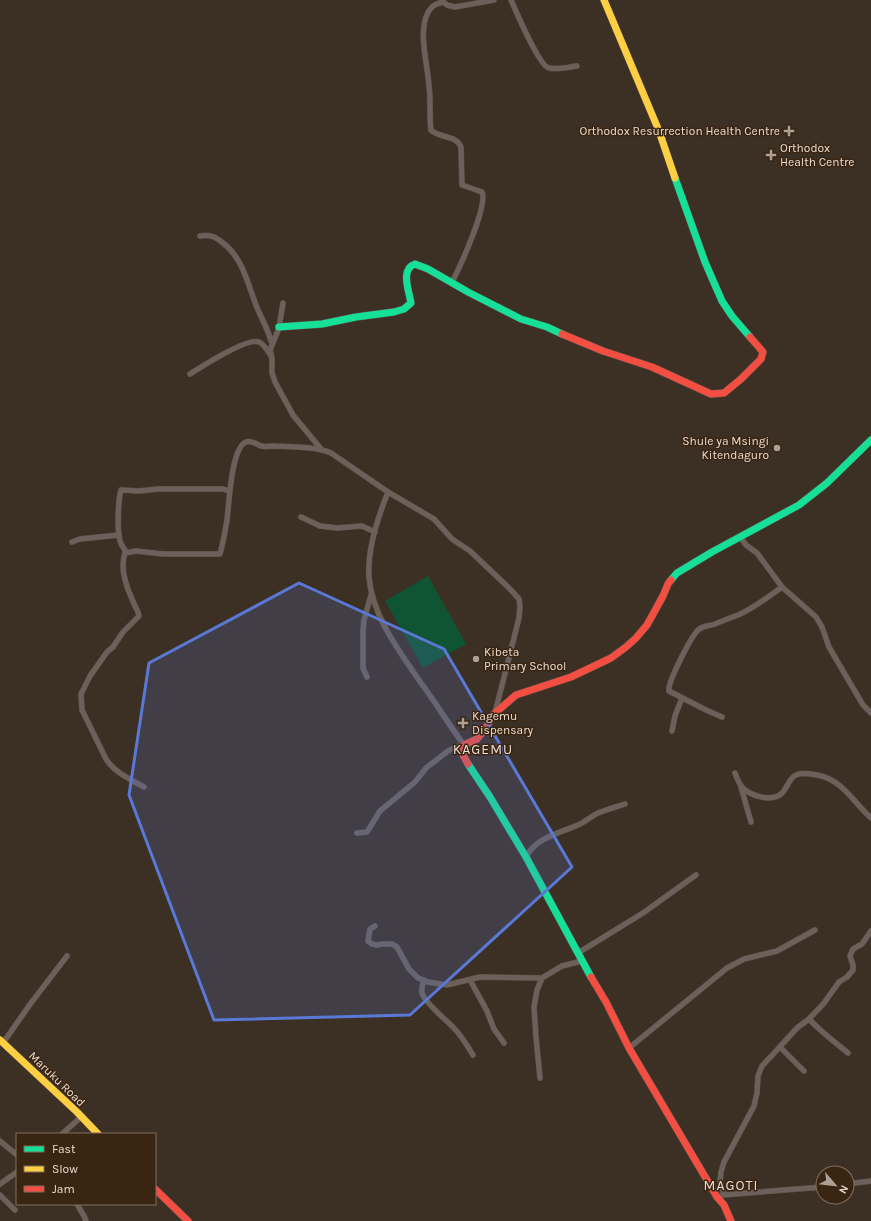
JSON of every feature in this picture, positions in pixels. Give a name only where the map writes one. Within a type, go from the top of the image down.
[{"type":"street","points":[[452,282],[472,238],[484,196],[481,191],[462,185],[459,143],[436,134],[431,130],[430,88],[423,39],[423,26],[433,5],[442,1],[455,7],[494,0]]},
{"type":"street","points":[[511,0],[537,55],[545,66],[550,68],[577,66]]},
{"type":"street","points":[[279,327],[321,325],[355,317],[404,309],[411,303],[406,274],[413,264],[420,265],[521,319],[547,327],[604,351],[652,367],[711,394],[724,393],[741,379],[763,356],[763,352],[732,316],[722,301],[705,262],[659,131],[604,0]]},
{"type":"street","points":[[200,236],[212,236],[224,244],[236,257],[244,271],[258,310],[270,335],[272,344]]},
{"type":"street","points":[[283,303],[279,327],[270,350],[272,358],[272,373],[275,382],[293,415],[321,449]]},
{"type":"street","points":[[190,374],[226,352],[251,341],[260,342],[272,358]]},
{"type":"street","points":[[494,714],[516,695],[571,677],[611,658],[632,642],[647,625],[661,601],[668,584],[677,573],[799,505],[827,483],[871,441]]},
{"type":"street","points":[[125,553],[136,551],[163,554],[220,554],[226,523],[231,477],[236,456],[241,446],[246,442],[251,442],[262,446],[321,449],[331,453],[388,492],[434,519],[452,539],[470,551],[519,599],[519,618],[494,714],[486,728],[477,739],[448,751],[430,765],[415,782],[380,811],[367,832],[357,834]]},
{"type":"street","points":[[144,787],[131,780],[109,764],[86,721],[81,703],[82,690],[90,676],[123,632],[138,616],[138,612],[132,600],[125,578],[123,565],[125,550],[121,544],[119,535],[121,490],[223,489],[230,491]]},
{"type":"street","points":[[388,492],[382,506],[372,541],[369,560],[369,578],[378,612],[392,640],[464,745],[463,755],[465,759],[526,857],[582,961],[606,1002],[629,1048],[721,1196],[731,1221]]},
{"type":"street","points":[[301,517],[320,526],[337,528],[362,526],[375,532]]},
{"type":"street","points":[[72,542],[80,539],[119,535]]},
{"type":"street","points":[[740,537],[746,545],[757,553],[782,587],[816,617],[822,627],[829,647],[863,704],[871,713]]},
{"type":"street","points":[[722,717],[670,692],[668,686],[676,667],[697,631],[755,606],[782,587]]},
{"type":"street","points":[[367,677],[363,668],[363,631],[364,620],[372,594]]},
{"type":"street","points":[[672,731],[676,710],[682,698]]},
{"type":"street","points":[[735,773],[741,786],[751,822]]},
{"type":"street","points":[[741,786],[744,790],[753,794],[772,798],[780,795],[795,775],[804,774],[827,777],[835,782],[855,800],[871,818]]},
{"type":"street","points":[[526,857],[529,850],[543,840],[582,823],[599,813],[625,804]]},
{"type":"street","points":[[578,953],[643,913],[696,875]]},
{"type":"street","points":[[375,926],[370,929],[368,941],[376,945],[392,944],[397,948],[414,975],[424,980],[447,985],[480,977],[542,978],[562,966],[582,961]]},
{"type":"street","points":[[629,1048],[727,968],[744,959],[777,951],[815,930]]},
{"type":"street","points":[[721,1196],[720,1182],[722,1167],[754,1106],[758,1093],[758,1078],[762,1066],[797,1028],[809,1019],[824,1003],[839,982],[847,977],[853,970],[850,956],[854,949],[862,944],[871,931]]},
{"type":"street","points":[[2,1042],[67,956]]},
{"type":"street","points":[[540,1078],[534,1007],[536,990],[542,978]]},
{"type":"street","points":[[424,980],[422,994],[440,1016],[461,1036],[473,1055]]},
{"type":"street","points":[[470,980],[487,1011],[494,1029],[504,1043]]},
{"type":"street","points":[[809,1019],[848,1053]]},
{"type":"street","name":"Maruku Road","points":[[2,1042],[97,1133]]},
{"type":"street","points":[[780,1047],[804,1071]]},
{"type":"street","points":[[63,1133],[81,1117]]},
{"type":"street","points":[[0,1141],[16,1154]]},
{"type":"street","points":[[0,1184],[16,1173]]},
{"type":"street","points":[[855,1183],[871,1181]]},
{"type":"street","points":[[721,1196],[815,1188]]},
{"type":"street","points":[[156,1190],[188,1221]]},
{"type":"street","points":[[0,1195],[15,1210]]},
{"type":"street","points":[[78,1205],[86,1221]]},
{"type":"highlighted area","points":[[299,583],[444,649],[572,867],[410,1015],[214,1020],[129,795],[149,663]]},
{"type":"green space","points":[[428,576],[466,644],[423,668],[385,601]]},
{"type":"traffic: fast","points":[[675,178],[705,262],[722,301],[732,316],[750,337]]},
{"type":"traffic: fast","points":[[279,327],[322,324],[404,309],[411,303],[407,287],[407,275],[410,267],[415,264],[428,269],[468,292],[521,319],[547,327],[562,334]]},
{"type":"traffic: fast","points":[[671,580],[677,573],[712,552],[799,505],[827,483],[871,440]]},
{"type":"traffic: fast","points":[[468,764],[490,797],[526,857],[591,977]]},
{"type":"traffic: slow","points":[[604,0],[659,131],[675,178]]},
{"type":"traffic: slow","points":[[0,1040],[77,1112],[97,1133]]},
{"type":"traffic: jam","points":[[562,334],[603,351],[652,367],[711,394],[724,393],[761,359],[763,352],[750,337]]},
{"type":"traffic: jam","points":[[468,764],[463,755],[464,745],[477,739],[486,728],[494,714],[516,695],[571,677],[611,658],[626,647],[647,625],[671,580]]},
{"type":"traffic: jam","points":[[591,977],[606,1002],[629,1048],[717,1197],[724,1205],[731,1221]]},
{"type":"traffic: jam","points":[[156,1190],[188,1221]]},
{"type":"place","name":"Orthodox Resurrection Health Centre","points":[[789,131]]},
{"type":"place","name":"Orthodox Health Centre","points":[[771,155]]},
{"type":"place","name":"Shule ya Msingi Kitendaguro","points":[[777,448]]},
{"type":"place","name":"Kibeta Primary School","points":[[476,659]]},
{"type":"place","name":"Kagemu Dispensary","points":[[463,723]]},
{"type":"district","name":"KAGEMU","points":[[483,749]]},
{"type":"district","name":"MAGOTI","points":[[731,1185]]}]
